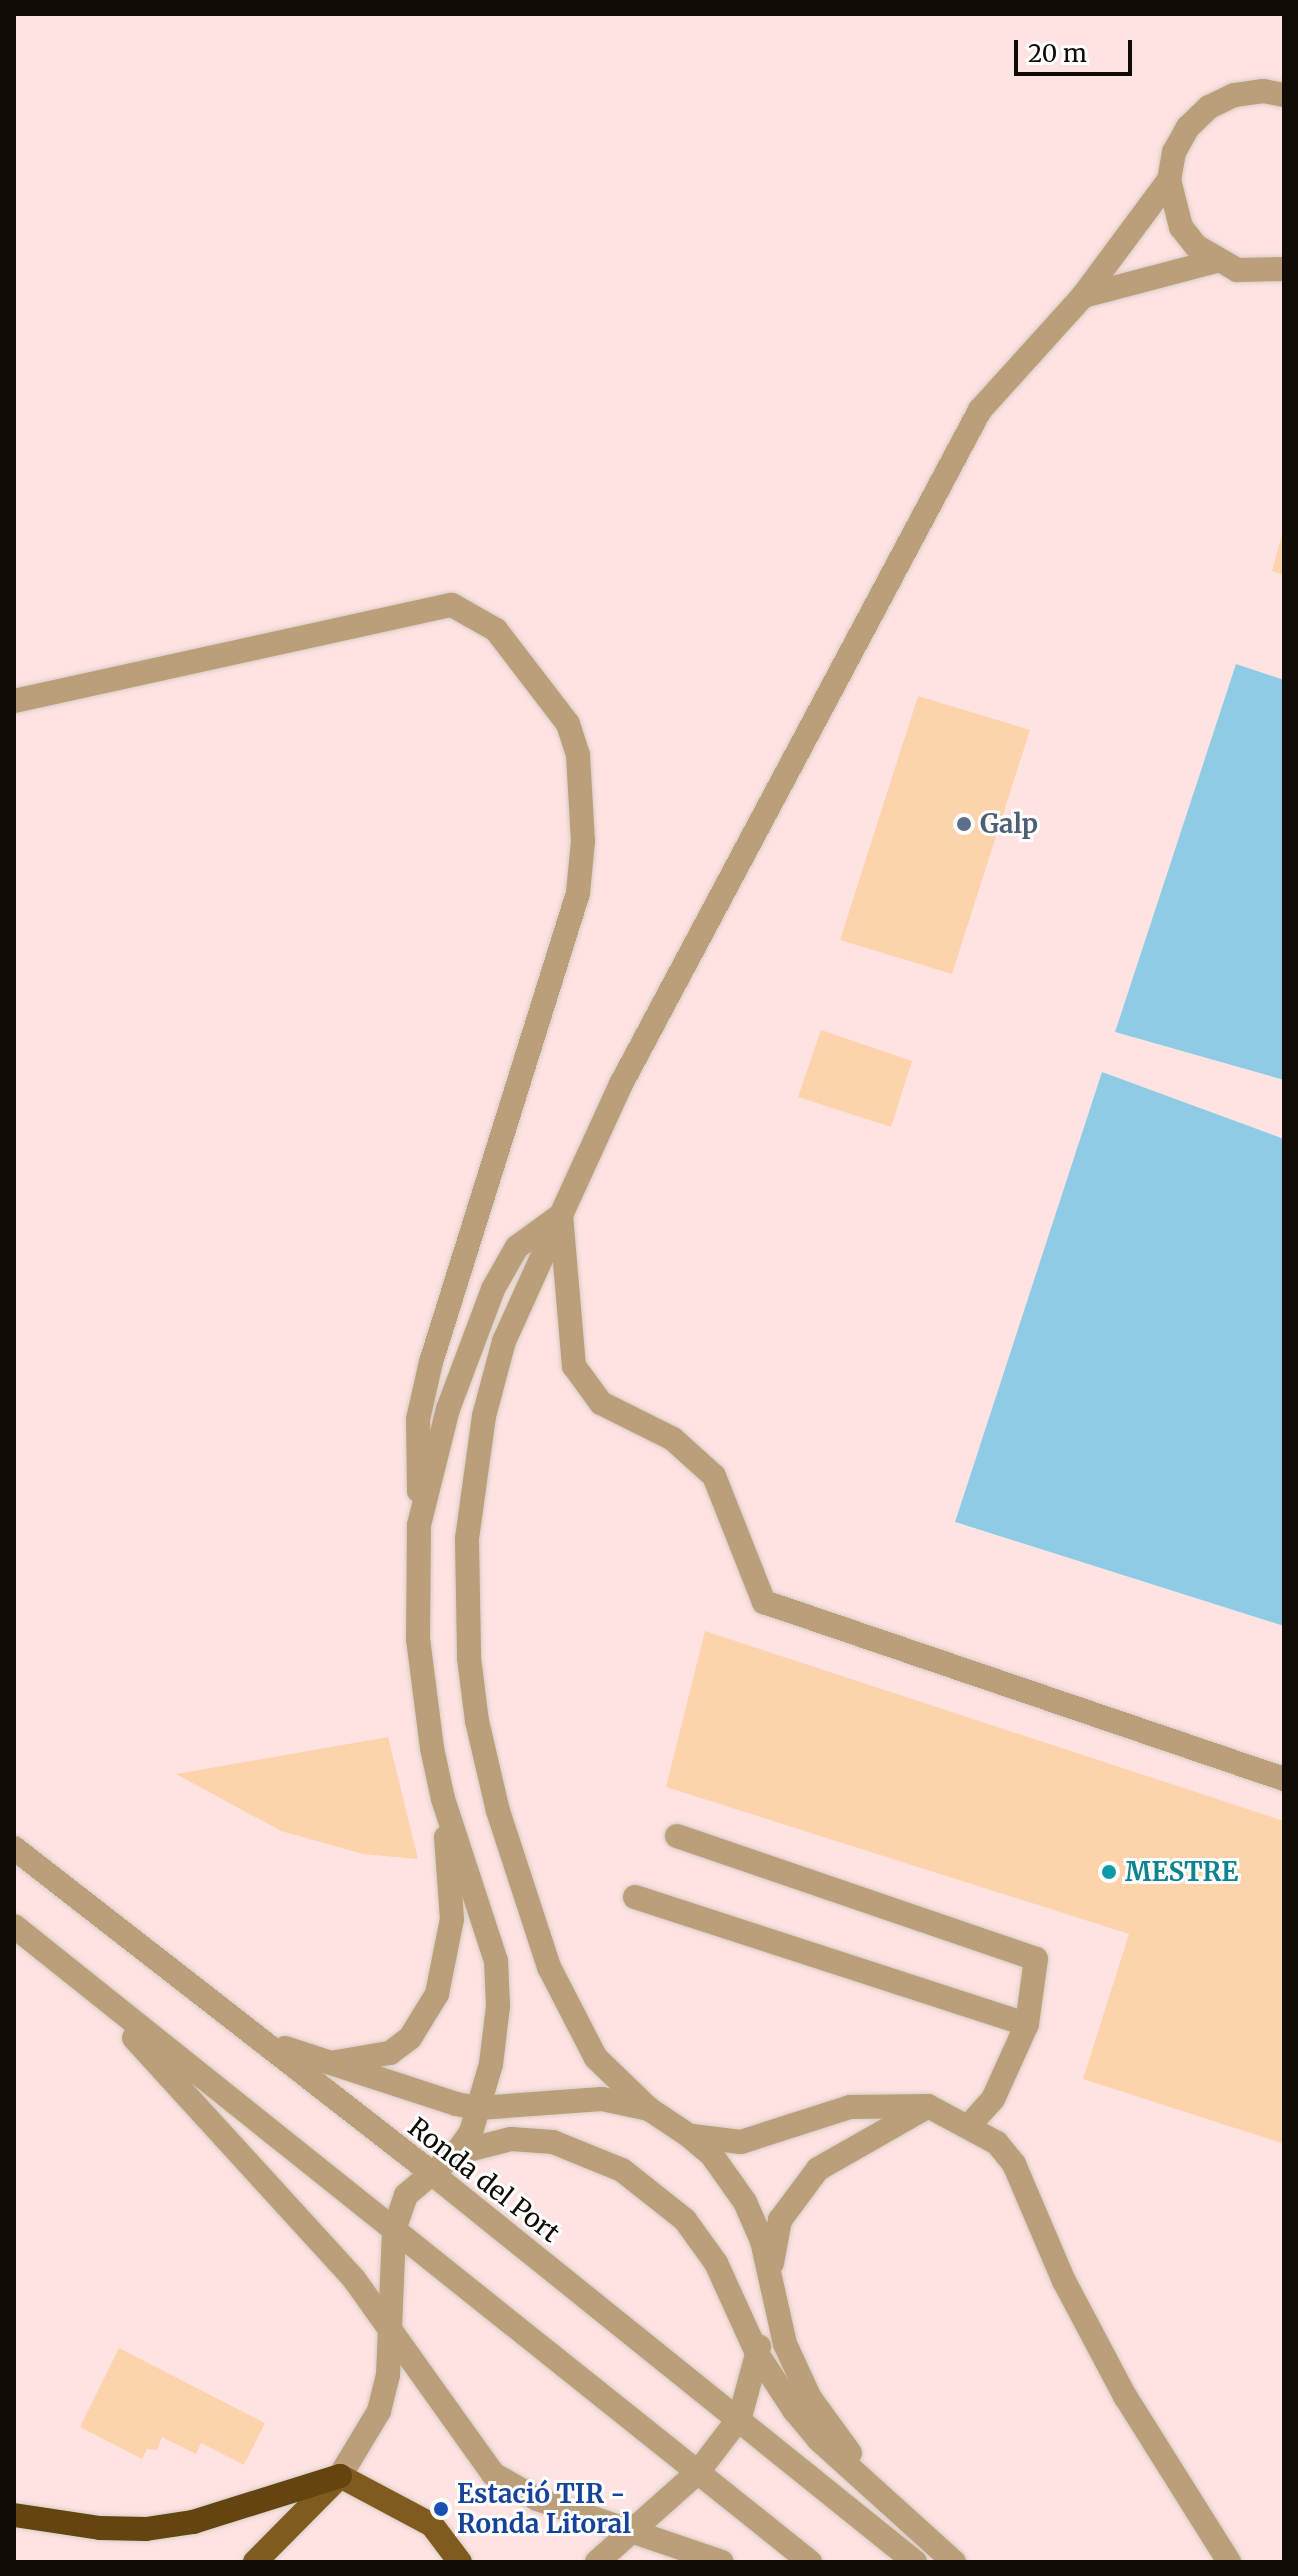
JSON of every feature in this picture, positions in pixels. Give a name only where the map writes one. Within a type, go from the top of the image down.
[{"type":"highway","points":[[14,2515],[100,2528],[146,2529],[193,2522],[340,2476]]},
{"type":"main road","points":[[255,2562],[270,2554],[340,2476],[432,2525],[460,2562]]},
{"type":"street","points":[[1283,270],[1260,273],[1216,261],[1181,227],[1169,180],[1174,152],[1188,127],[1209,107],[1234,95],[1263,91],[1284,95]]},
{"type":"street","points":[[870,2481],[803,2385],[769,2289],[762,2241],[745,2202],[711,2154],[649,2109],[596,2058],[549,1967],[498,1811],[477,1721],[469,1658],[467,1539],[484,1416],[504,1341],[621,1084],[980,410],[1083,296],[1169,180]]},
{"type":"street","points":[[1083,296],[1216,261]]},
{"type":"street","points":[[14,701],[452,605],[496,630],[568,724],[578,755],[583,841],[578,893],[431,1362],[418,1419],[418,1639],[443,1799],[452,1919],[437,1994],[410,2038],[390,2053],[317,2062]]},
{"type":"street","points":[[419,1525],[448,1409],[493,1289],[517,1247],[561,1215]]},
{"type":"street","points":[[561,1215],[574,1366],[601,1403],[673,1439],[714,1476],[764,1602],[1284,1779]]},
{"type":"street","points":[[443,1799],[496,1961],[498,2006],[479,2108],[456,2153]]},
{"type":"street","points":[[677,1836],[1036,1959],[1027,2024],[993,2099],[969,2126]]},
{"type":"street","name":"Ronda del Port","points":[[14,1848],[740,2417],[915,2562]]},
{"type":"street","points":[[635,1897],[1027,2024]]},
{"type":"street","points":[[14,1926],[810,2562]]},
{"type":"street","points":[[90,1989],[354,2279],[493,2474],[512,2490],[722,2562]]},
{"type":"street","points":[[224,2012],[317,2062],[479,2108],[602,2099],[649,2109]]},
{"type":"street","points":[[688,2135],[741,2142],[850,2107],[928,2106],[997,2143],[1014,2164],[1064,2281],[1125,2396],[1229,2562]]},
{"type":"street","points":[[597,2562],[633,2534],[698,2472],[740,2417],[758,2355],[780,2220],[818,2169],[928,2106]]},
{"type":"street","points":[[340,2476],[379,2411],[391,2335],[394,2230],[406,2195],[429,2171],[456,2153],[511,2139],[553,2142],[600,2158],[645,2185],[685,2220],[707,2250],[758,2355],[819,2440],[870,2481],[954,2562]]},
{"type":"shaded area","points":[[14,14],[1284,14],[1284,680],[1236,665],[1115,1032],[1284,1080],[1284,1139],[1102,1073],[956,1523],[1284,1626],[1284,2562],[14,2562]]},
{"type":"water","points":[[1236,664],[1284,680],[1284,1080],[1115,1032]]},
{"type":"water","points":[[1102,1072],[1284,1139],[1284,1626],[955,1522]]},
{"type":"building","points":[[1284,531],[1284,575],[1272,571]]},
{"type":"building","points":[[918,696],[1030,730],[952,974],[840,940]]},
{"type":"building","points":[[821,1030],[912,1061],[891,1127],[798,1097]]},
{"type":"building","name":"MESTRE","points":[[705,1631],[1284,1821],[1284,2144],[1083,2079],[1129,1934],[666,1787]]},
{"type":"building","points":[[388,1737],[418,1859],[363,1854],[281,1831],[176,1774]]},
{"type":"building","points":[[119,2348],[265,2423],[244,2465],[201,2443],[196,2454],[162,2437],[157,2450],[147,2449],[142,2459],[80,2427]]},
{"type":"place","name":"Galp","points":[[964,824]]},
{"type":"place","name":"MESTRE","points":[[1109,1872]]},
{"type":"place","name":"Estació TIR - Ronda Litoral","points":[[441,2509]]}]
